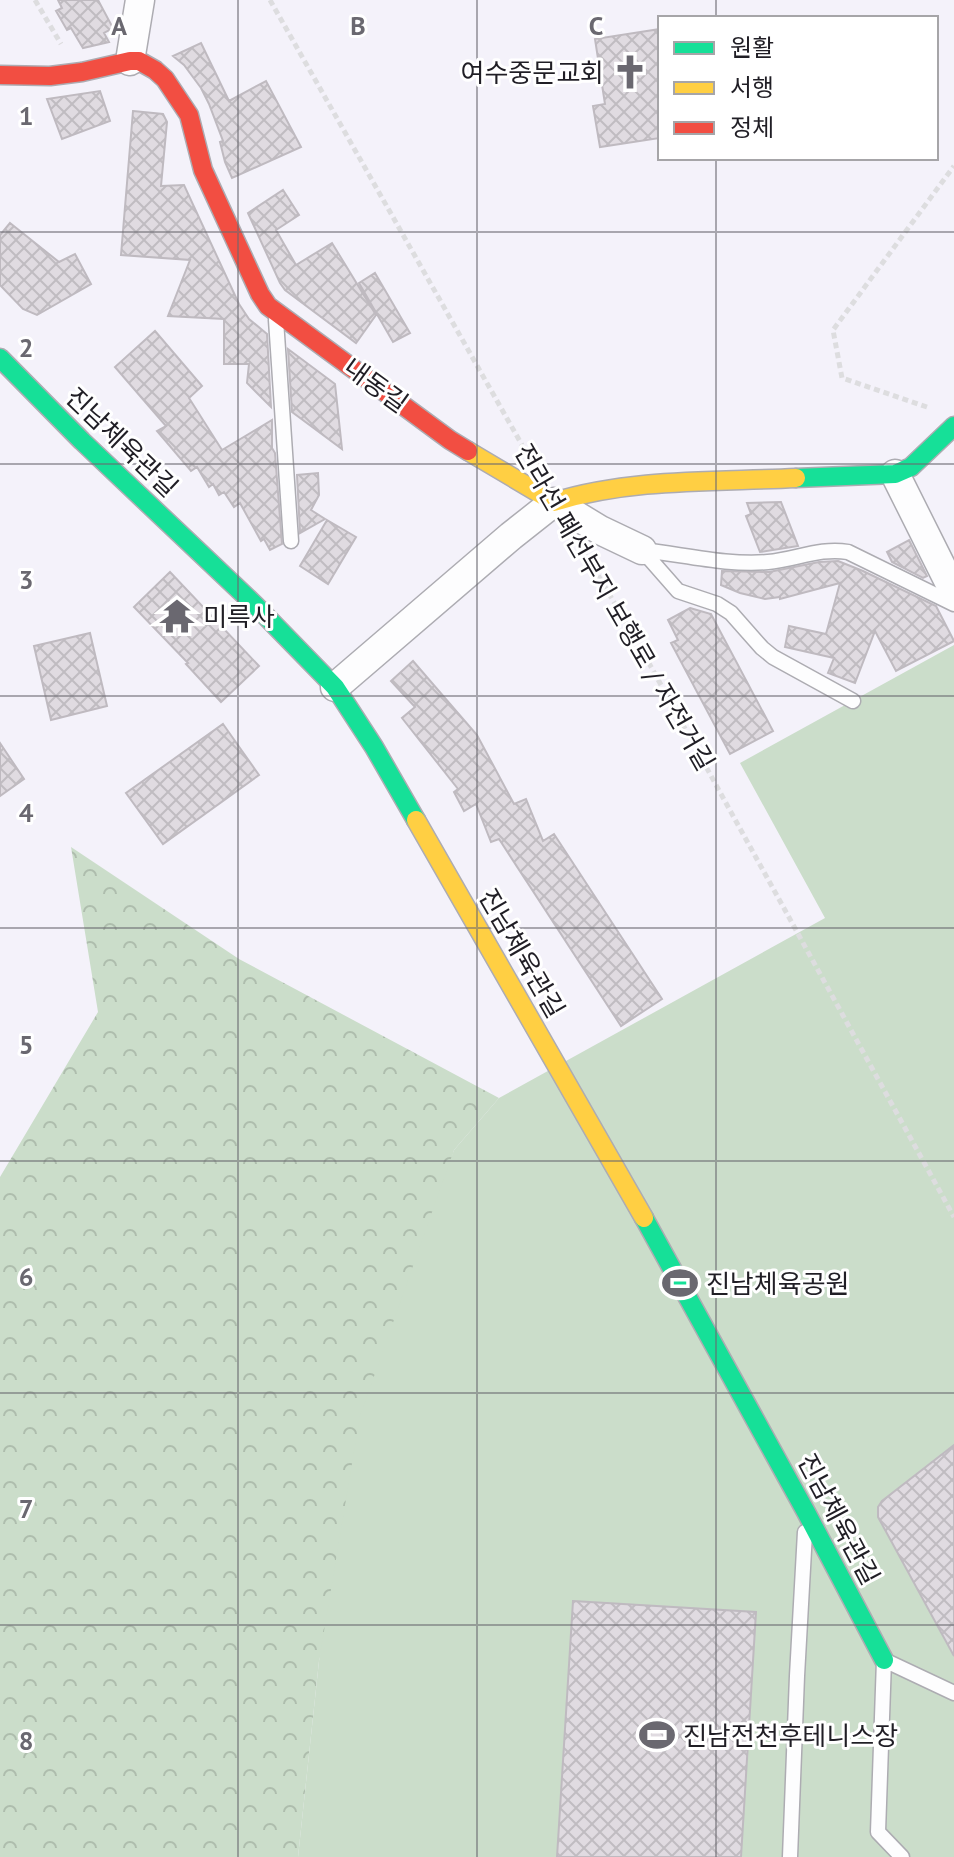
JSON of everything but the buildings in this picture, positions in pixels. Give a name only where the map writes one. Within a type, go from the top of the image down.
[{"type":"street","points":[[0,75],[35,78],[77,73],[130,61],[140,0]]},
{"type":"street","name":"내동길","points":[[130,61],[139,61],[155,70],[182,102],[189,115],[203,170],[268,306],[450,440],[554,502]]},
{"type":"street","name":"진남체육관길","points":[[0,358],[82,441],[255,605],[335,687],[374,747],[635,1202],[884,1660]]},
{"type":"street","points":[[335,687],[554,502],[586,492],[638,485],[895,474],[911,467],[953,427]]},
{"type":"street","points":[[895,474],[954,592]]},
{"type":"street","points":[[554,502],[600,530],[642,550]]},
{"type":"lane","points":[[276,311],[291,541]]},
{"type":"lane","points":[[642,550],[737,563],[769,562],[810,552],[848,552],[954,604]]},
{"type":"lane","points":[[642,550],[678,591],[717,604],[731,613],[773,657],[853,701]]},
{"type":"lane","points":[[790,1857],[806,1512]]},
{"type":"lane","points":[[902,1857],[878,1832],[884,1660],[954,1693]]},
{"type":"path","points":[[35,0],[77,73]]},
{"type":"path","name":"전라선 폐선부지 보행로 / 자전거길","points":[[270,0],[524,448]]},
{"type":"path","points":[[953,427],[932,409],[842,378],[833,330],[954,166]]},
{"type":"path","name":"전라선 폐선부지 보행로 / 자전거길","points":[[578,542],[634,636],[954,1217]]},
{"type":"green space","name":"진남체육공원","points":[[954,645],[954,1857],[298,1857],[319,1661],[360,1416],[454,1150],[499,1098],[825,918],[740,763]]},
{"type":"green space","points":[[71,847],[239,959],[499,1098],[454,1150],[319,1661],[298,1857],[0,1857],[0,1177],[98,1012]]},
{"type":"traffic: fast","points":[[0,358],[82,441],[255,605],[335,687],[416,820]]},
{"type":"traffic: fast","points":[[796,478],[895,474],[911,467],[954,426]]},
{"type":"traffic: fast","points":[[644,1218],[884,1660]]},
{"type":"traffic: slow","points":[[468,451],[554,502],[583,494],[643,485],[796,478]]},
{"type":"traffic: slow","points":[[416,820],[644,1218]]},
{"type":"traffic: jam","points":[[0,75],[50,76],[130,61],[139,61],[155,70],[165,79],[189,115],[203,170],[268,306],[468,451]]},
{"type":"place","name":"여수중문교회","points":[[630,72]]},
{"type":"place","name":"미륵사","points":[[177,616]]},
{"type":"place","name":"진남체육공원","points":[[680,1283]]},
{"type":"place","name":"진남전천후테니스장","points":[[657,1735]]}]
